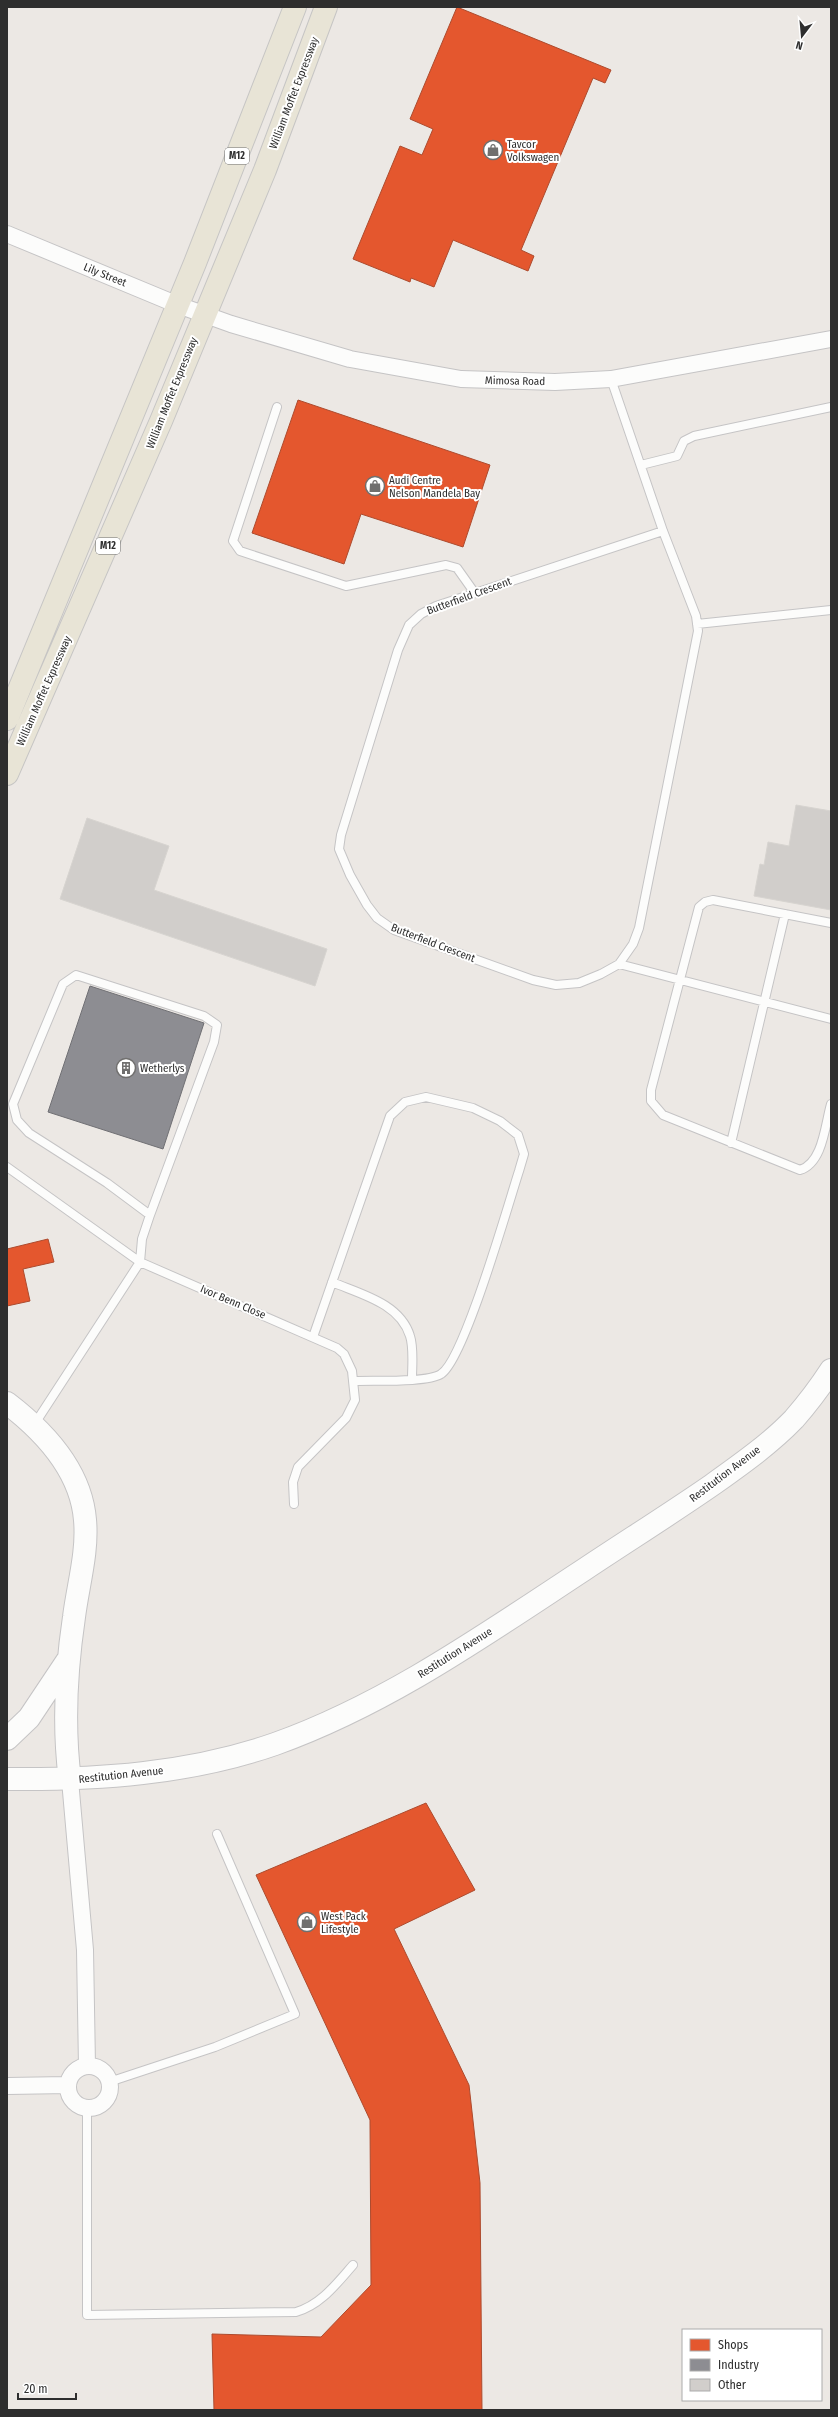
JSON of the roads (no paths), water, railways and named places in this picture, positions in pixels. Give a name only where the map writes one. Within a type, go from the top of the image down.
[{"type":"main road","name":"William Moffet Expressway","points":[[7,720],[178,305],[295,7]]},
{"type":"main road","name":"William Moffet Expressway","points":[[7,774],[116,526],[265,170],[326,7]]},
{"type":"street","name":"Lily Street","points":[[7,234],[204,315]]},
{"type":"street","name":"Mimosa Road","points":[[204,315],[350,359],[461,379],[547,382],[611,379],[831,339]]},
{"type":"street","name":"Restitution Avenue","points":[[7,1779],[70,1780],[142,1775],[214,1760],[273,1745],[332,1722],[402,1685],[487,1634],[743,1463],[793,1420],[831,1370]]},
{"type":"street","points":[[16,1411],[56,1449],[67,1465],[80,1494],[85,1521],[83,1557],[66,1679],[70,1780],[85,1950],[87,2066]]},
{"type":"street","points":[[7,1739],[29,1718],[69,1658]]},
{"type":"street","points":[[87,2066],[101,2070],[109,2082],[110,2089],[103,2102],[97,2106],[87,2108],[76,2104],[72,2099],[68,2085],[74,2072],[87,2066]]},
{"type":"street","points":[[7,2086],[68,2085]]},
{"type":"lane","name":"Butterfield Crescent","points":[[611,379],[663,531],[697,624],[695,650],[639,928],[633,944],[619,964],[579,983],[556,985],[533,980],[394,930],[377,918],[367,905],[350,875],[339,849],[341,834],[402,638],[409,625],[420,614],[474,592],[663,531]]},
{"type":"lane","points":[[277,407],[233,542],[240,551],[346,586],[446,565],[457,568],[474,592]]},
{"type":"lane","points":[[641,465],[677,456],[684,441],[694,436],[831,407]]},
{"type":"lane","points":[[697,624],[831,610]]},
{"type":"lane","points":[[831,923],[713,900],[705,902],[700,907],[651,1090],[651,1101],[663,1115],[790,1168],[800,1170],[808,1168],[815,1160],[831,1104]]},
{"type":"lane","points":[[731,1143],[785,914]]},
{"type":"lane","points":[[619,964],[681,981],[764,1000],[831,1019]]},
{"type":"lane","points":[[16,1411],[140,1262],[142,1239],[214,1042],[217,1025],[204,1016],[76,974],[63,984],[13,1104],[17,1120],[30,1133],[108,1183],[150,1215]]},
{"type":"lane","points":[[313,1337],[390,1116],[405,1102],[426,1097],[473,1108],[500,1121],[518,1135],[524,1154],[463,1340],[449,1368],[440,1375],[412,1379],[354,1380]]},
{"type":"lane","name":"Ivor Benn Close","points":[[7,1167],[140,1262],[313,1337],[337,1348],[344,1354],[349,1361],[354,1380],[355,1400],[352,1408],[295,1473],[292,1492],[294,1504]]},
{"type":"lane","points":[[332,1282],[385,1304],[400,1318],[410,1336],[412,1379]]},
{"type":"lane","points":[[109,2082],[215,2047],[295,2014],[217,1834]]},
{"type":"lane","points":[[87,2108],[87,2315],[296,2312],[309,2308],[323,2298],[353,2264]]},
{"type":"place","name":"Tavcor Volkswagen","points":[[493,150]]},
{"type":"place","name":"Audi Centre Nelson Mandela Bay","points":[[375,486]]},
{"type":"place","name":"Wetherlys","points":[[126,1068]]},
{"type":"place","name":"West Pack Lifestyle","points":[[307,1922]]}]
